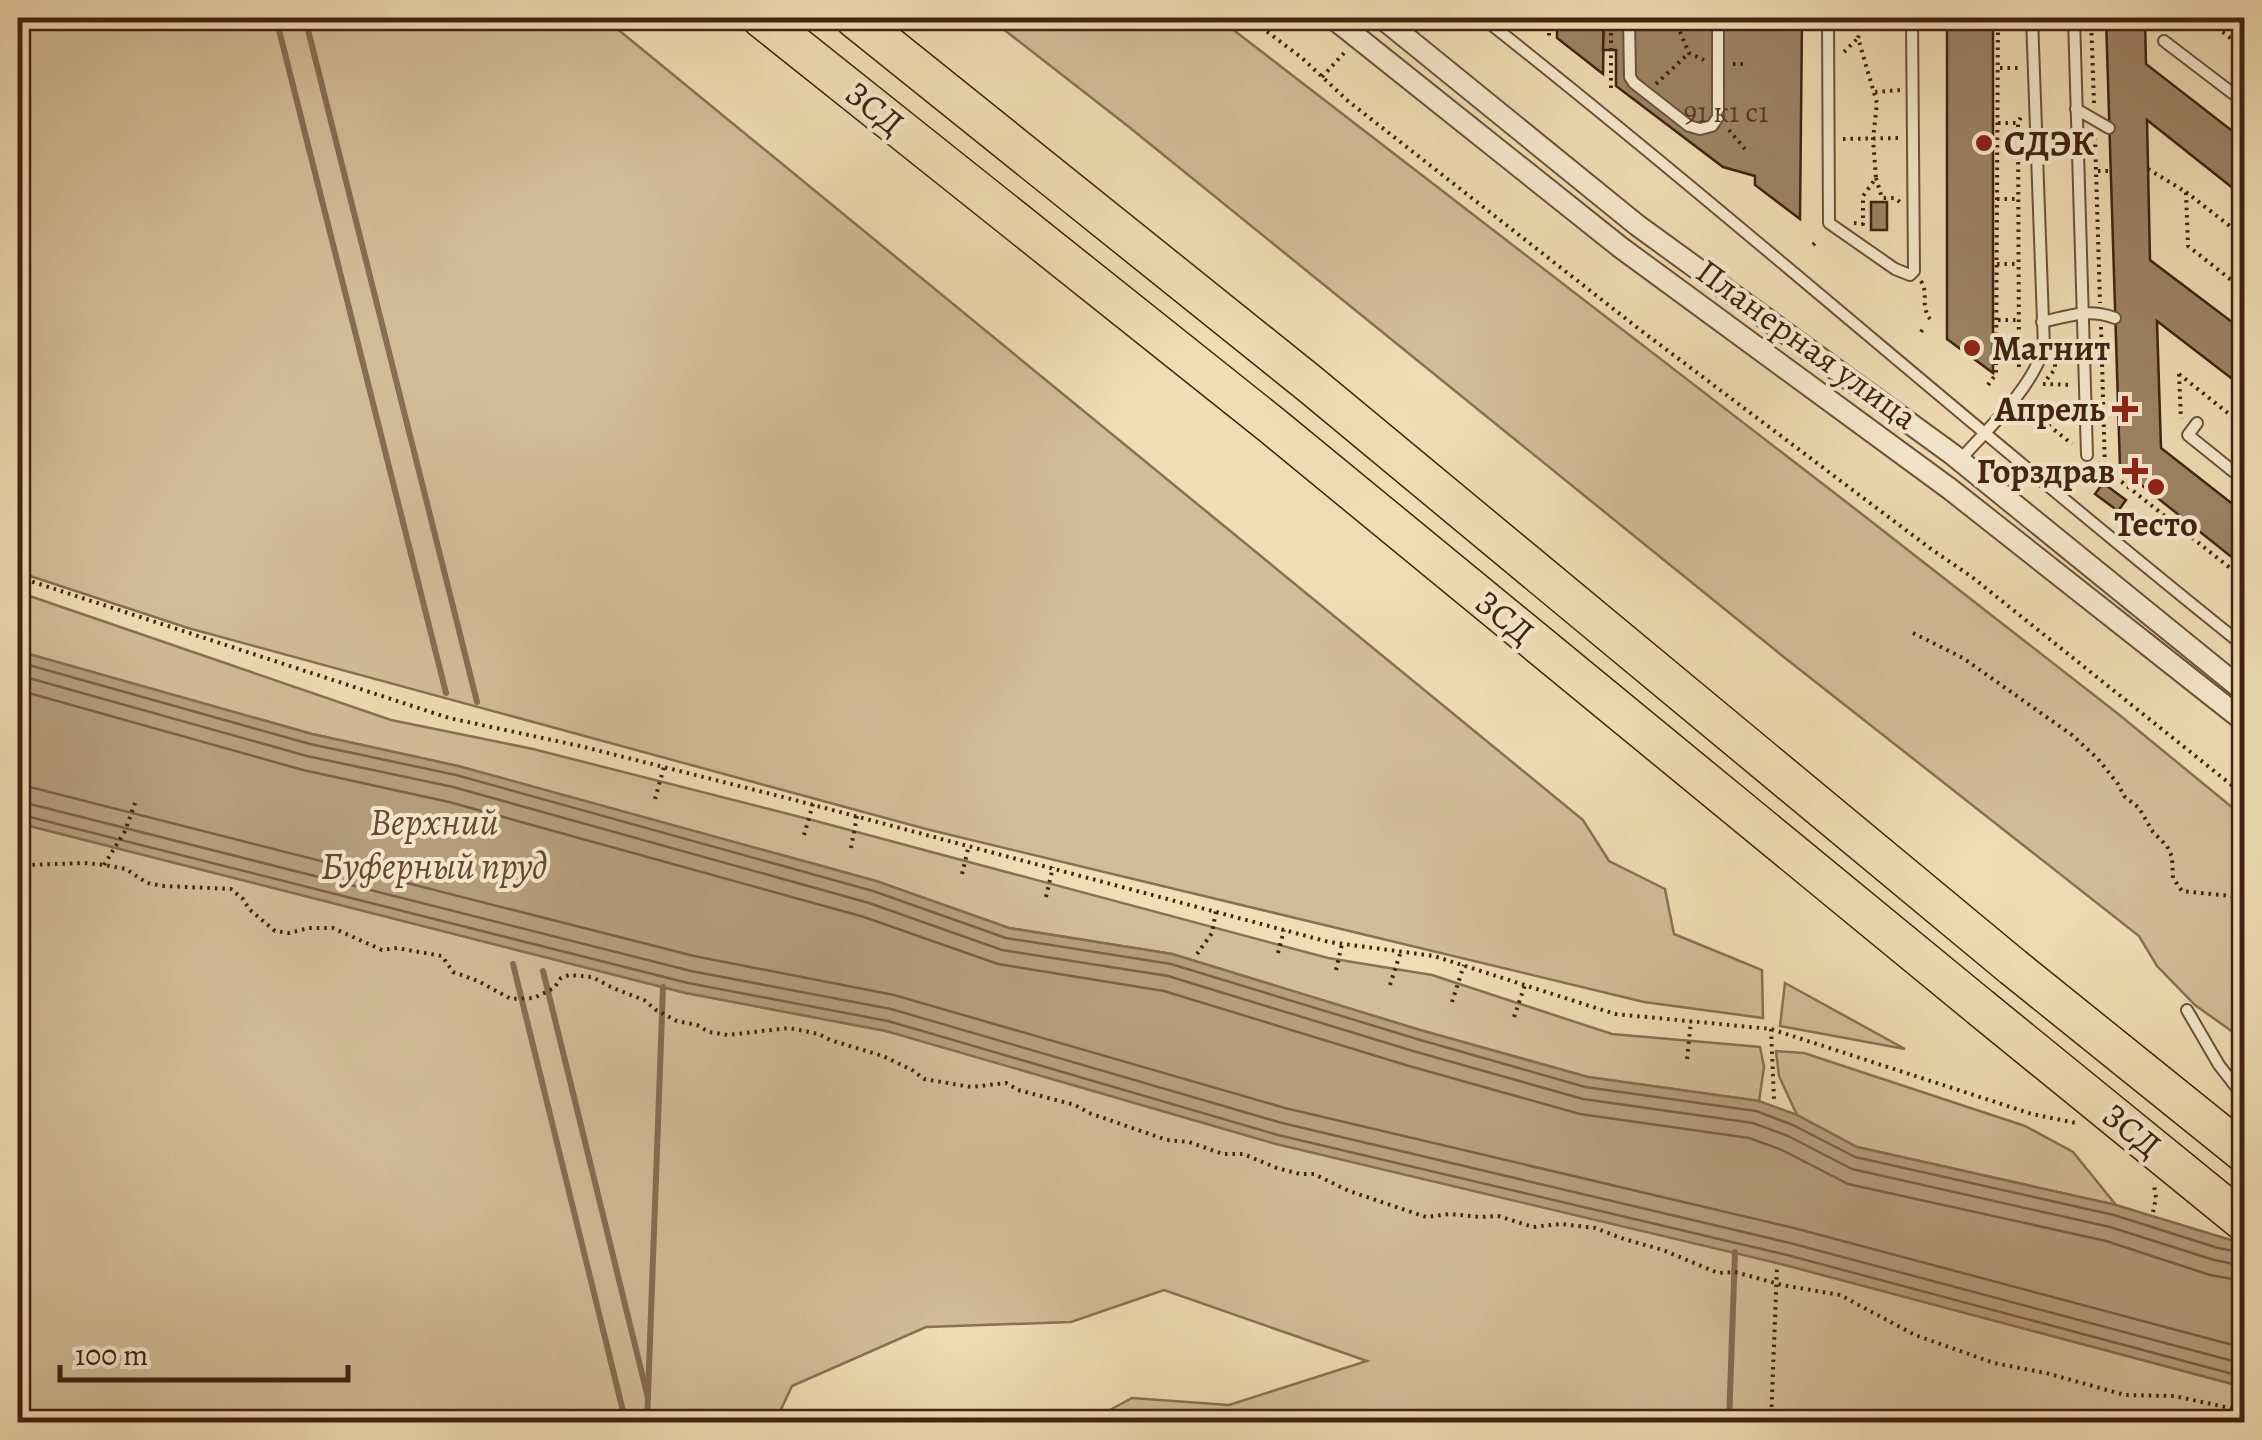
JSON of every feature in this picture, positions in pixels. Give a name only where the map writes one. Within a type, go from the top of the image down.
[{"type":"highway","name":"ЗСД","points":[[761,18],[1289,440],[2244,1222]]},
{"type":"highway","name":"ЗСД","points":[[854,18],[1310,384],[2013,967],[2244,1153]]},
{"type":"street","name":"Планерная улица","points":[[1333,18],[1620,247],[1950,490],[2244,721]]},
{"type":"street","name":"Планерная улица","points":[[1382,18],[1636,225],[1960,460],[2244,691]]},
{"type":"lane","points":[[1483,18],[1715,204],[2244,646]]},
{"type":"lane","points":[[1628,18],[1630,77],[1689,126],[1700,128],[1712,126],[1718,117],[1718,18]]},
{"type":"lane","points":[[1828,18],[1830,223],[1910,275],[1914,271],[1912,18]]},
{"type":"lane","points":[[1960,460],[2018,394],[2038,366],[2044,348],[2032,18]]},
{"type":"lane","points":[[2074,18],[2087,455]]},
{"type":"lane","points":[[2164,40],[2244,102]]},
{"type":"lane","points":[[2076,109],[2109,128]]},
{"type":"lane","points":[[2042,322],[2100,312],[2115,318]]},
{"type":"lane","points":[[2197,423],[2188,435],[2244,480]]},
{"type":"lane","points":[[2186,1010],[2218,1065],[2244,1096]]},
{"type":"path","points":[[1250,18],[1302,58],[1348,101],[1596,295],[1972,577],[2244,795]]},
{"type":"path","points":[[1549,18],[1549,40]]},
{"type":"path","points":[[1610,18],[1611,88]]},
{"type":"path","points":[[1864,18],[1858,38],[1877,103],[1873,139],[1876,178],[1882,198],[1895,198],[1914,216]]},
{"type":"path","points":[[1988,385],[1996,374],[1998,18]]},
{"type":"path","points":[[2092,18],[2105,469]]},
{"type":"path","points":[[2204,18],[2244,49]]},
{"type":"path","points":[[1647,92],[1688,53]]},
{"type":"path","points":[[1998,68],[2020,68]]},
{"type":"path","points":[[1875,92],[1913,88]]},
{"type":"path","points":[[1998,123],[2020,120],[2019,370]]},
{"type":"path","points":[[1732,134],[1745,149]]},
{"type":"path","points":[[1828,140],[1914,138]]},
{"type":"path","points":[[2148,169],[2186,192],[2244,238]]},
{"type":"path","points":[[1830,223],[1862,224],[1862,196],[1876,178]]},
{"type":"path","points":[[2186,192],[2188,246],[2244,290]]},
{"type":"path","points":[[1997,199],[2018,200]]},
{"type":"path","points":[[1997,264],[2017,264]]},
{"type":"path","points":[[1914,271],[1924,287],[1924,310],[1930,318]]},
{"type":"path","points":[[1996,320],[2018,320]]},
{"type":"path","points":[[1920,332],[1925,326]]},
{"type":"path","points":[[1996,340],[2019,340]]},
{"type":"path","points":[[2034,395],[2055,369],[2055,356]]},
{"type":"path","points":[[2179,374],[2244,426]]},
{"type":"path","points":[[2043,384],[2073,384],[2078,388]]},
{"type":"path","points":[[2018,394],[2032,412],[2244,579]]},
{"type":"path","points":[[18,577],[449,718],[813,804],[1284,930],[1342,944],[1434,956],[1615,1014],[1771,1029],[2032,1114],[2090,1126]]},
{"type":"path","points":[[1914,633],[1964,658],[2072,735],[2098,759],[2168,846],[2173,878],[2182,891],[2231,896],[2244,902]]},
{"type":"path","points":[[656,799],[664,767]]},
{"type":"path","points":[[104,865],[125,831],[135,803]]},
{"type":"path","points":[[804,835],[813,804]]},
{"type":"path","points":[[851,848],[857,816]]},
{"type":"path","points":[[962,874],[969,846]]},
{"type":"path","points":[[18,868],[84,863],[126,868],[146,883],[230,888],[264,921],[282,932],[333,928],[382,950],[398,948],[442,956],[453,972],[511,999],[534,998],[554,988],[569,974],[592,977],[644,1000],[678,1021],[709,1032],[728,1035],[789,1028],[819,1034],[883,1056],[924,1078],[971,1087],[1006,1084],[1075,1104],[1089,1113],[1167,1140],[1190,1142],[1223,1154],[1243,1154],[1300,1174],[1314,1174],[1348,1191],[1426,1217],[1498,1216],[1534,1227],[1562,1224],[1596,1228],[1718,1273],[1734,1272],[1840,1295],[1915,1335],[1994,1363],[2125,1395],[2174,1396],[2244,1411]]},
{"type":"path","points":[[1046,897],[1052,867]]},
{"type":"path","points":[[1197,954],[1212,934],[1216,911]]},
{"type":"path","points":[[1278,953],[1284,930]]},
{"type":"path","points":[[1336,970],[1342,944]]},
{"type":"path","points":[[1390,986],[1401,952]]},
{"type":"path","points":[[1452,1002],[1464,965]]},
{"type":"path","points":[[1514,1017],[1525,985]]},
{"type":"path","points":[[1688,1059],[1692,1021]]},
{"type":"path","points":[[1771,1029],[1774,1099]]},
{"type":"path","points":[[2152,1212],[2156,1198],[2154,1180]]},
{"type":"path","points":[[1771,1422],[1777,1268]]},
{"type":"shaded area","points":[[18,18],[604,18],[1583,820],[1609,861],[1665,889],[1674,934],[1762,970],[1763,1018],[1644,1002],[926,829],[188,628],[18,572]]},
{"type":"shaded area","points":[[989,18],[1218,18],[2117,713],[2244,817],[2244,1040],[2195,1005],[2157,966],[2139,936],[1785,658]]},
{"type":"shaded area","points":[[18,592],[391,720],[533,749],[1328,958],[1432,975],[1612,1034],[1760,1047],[1764,1067],[1759,1101],[1588,1077],[1172,954],[1009,928],[876,881],[458,766],[312,734],[18,651]]},
{"type":"shaded area","points":[[18,823],[686,993],[886,1031],[2244,1387],[2244,1422],[1088,1422],[1132,1398],[1229,1405],[1367,1361],[1164,1290],[1071,1322],[926,1327],[792,1386],[775,1422],[18,1422]]},
{"type":"shaded area","points":[[1785,983],[1905,1049],[1780,1026]]},
{"type":"shaded area","points":[[1776,1051],[1804,1053],[2025,1126],[2073,1152],[2116,1205],[1857,1147],[1797,1115],[1779,1076]]},
{"type":"water","name":"Верхний Буферный пруд","points":[[18,651],[312,734],[458,766],[876,881],[1009,928],[1172,954],[1588,1077],[1759,1101],[1797,1115],[1857,1147],[2116,1205],[2244,1244],[2244,1387],[1785,1265],[1276,1144],[886,1031],[686,993],[18,823]]},
{"type":"building","points":[[1536,18],[1604,18],[1603,74],[1557,38],[1557,25]]},
{"type":"building","points":[[1604,18],[1802,18],[1800,219],[1755,185],[1755,176],[1723,167],[1616,86],[1616,50],[1603,50]]},
{"type":"building","points":[[1947,18],[1993,18],[1993,373],[1947,339]]},
{"type":"building","points":[[2106,18],[2145,18],[2146,64],[2244,140],[2244,197],[2147,120],[2150,260],[2244,331],[2244,388],[2157,321],[2161,448],[2244,513],[2244,567],[2120,468]]},
{"type":"building","points":[[1871,202],[1887,202],[1887,230],[1871,230]]},
{"type":"building","points":[[2103,483],[2126,500],[2118,511],[2095,494]]},
{"type":"waterway","points":[[276,18],[446,693]]},
{"type":"waterway","points":[[305,18],[477,702]]},
{"type":"waterway","points":[[513,964],[623,1411],[622,1422]]},
{"type":"waterway","points":[[543,971],[648,1398]]},
{"type":"waterway","points":[[647,1422],[663,987]]},
{"type":"waterway","points":[[1729,1422],[1735,1252]]},
{"type":"place","name":"СДЭК","points":[[1984,143]]},
{"type":"place","name":"Магнит","points":[[1972,348]]},
{"type":"place","name":"Апрель","points":[[2125,409]]},
{"type":"place","name":"Горздрав","points":[[2135,471]]},
{"type":"place","name":"Тесто","points":[[2156,487]]}]
